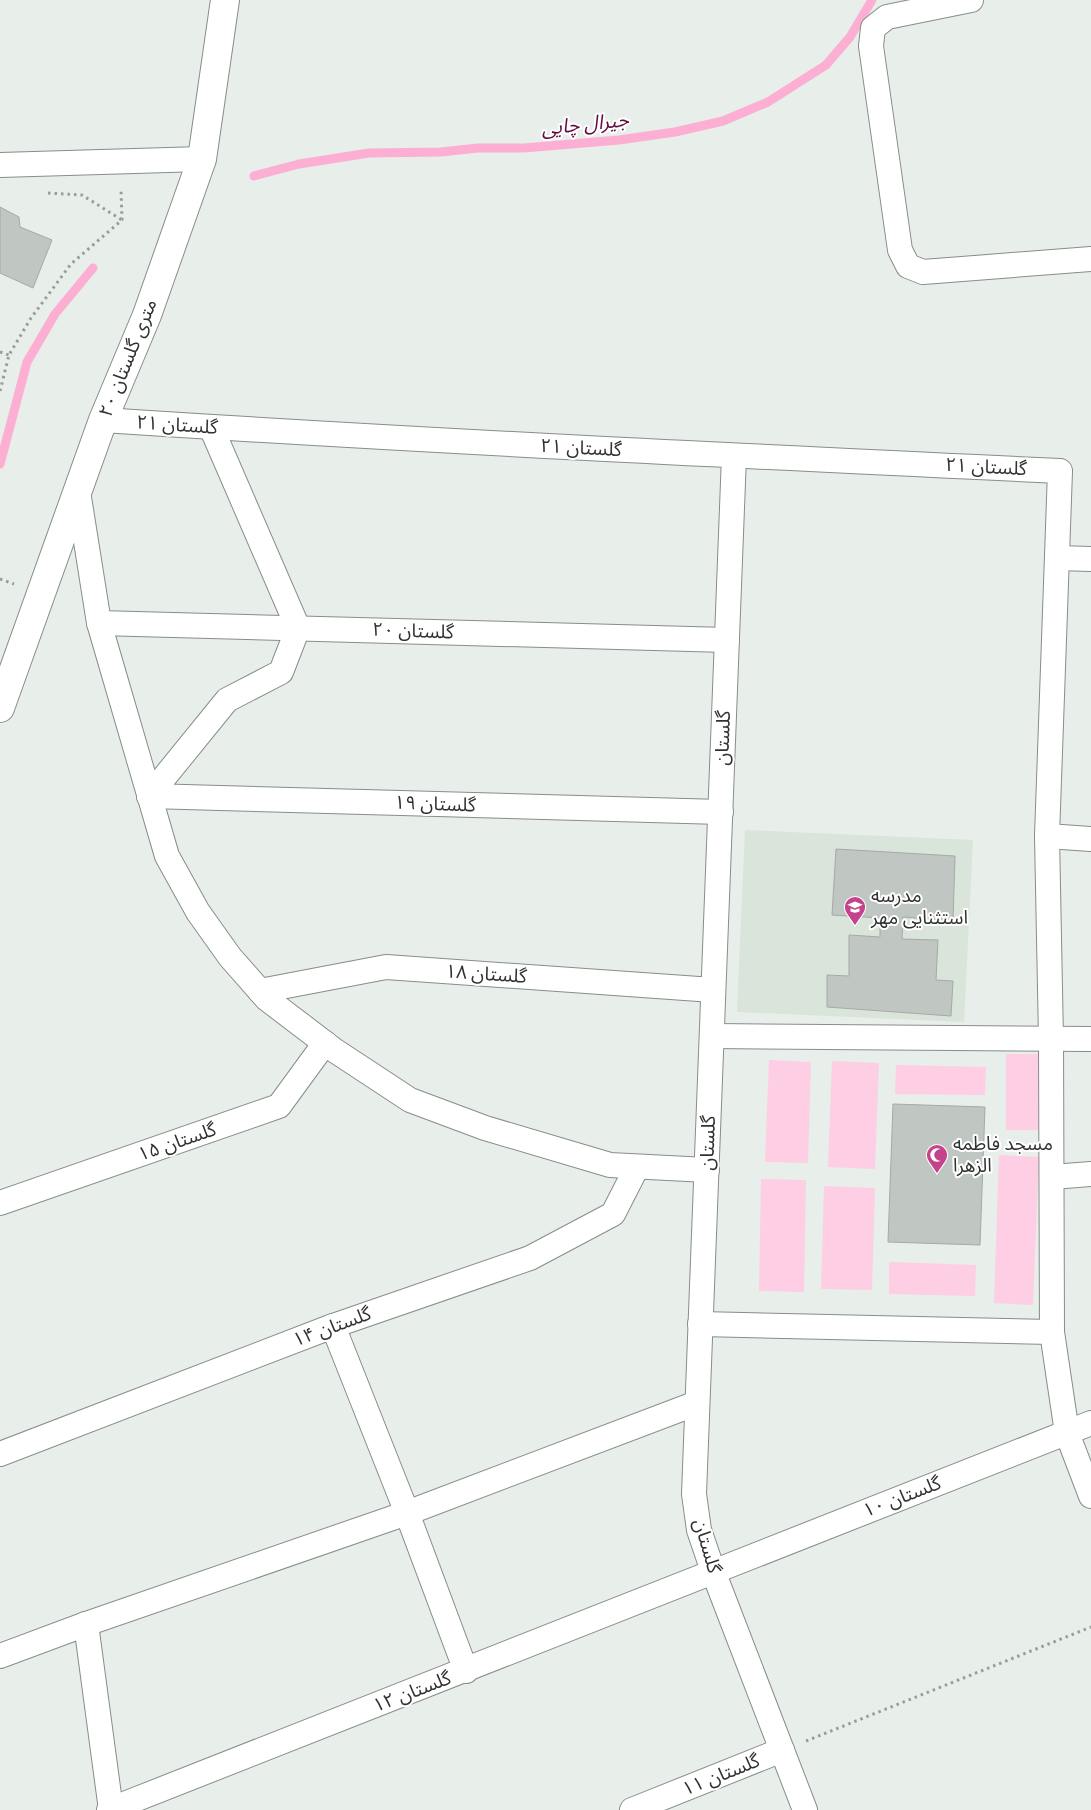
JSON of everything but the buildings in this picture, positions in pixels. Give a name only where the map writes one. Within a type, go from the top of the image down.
[{"type":"street","name":"۲۰ متری گلستان","points":[[0,708],[103,420],[146,315],[202,159],[225,0]]},
{"type":"street","points":[[971,0],[887,17],[873,28],[871,46],[900,250],[908,266],[923,272],[1091,259]]},
{"type":"street","points":[[0,165],[202,159]]},
{"type":"street","name":"گلستان ۲۱","points":[[103,420],[211,428],[734,456],[1060,471],[1057,558]]},
{"type":"street","points":[[149,796],[227,700],[280,672],[298,628],[211,428]]},
{"type":"street","name":"گلستان","points":[[734,456],[694,1494],[699,1530],[713,1572],[805,1810]]},
{"type":"street","points":[[78,491],[99,623],[167,856],[198,912],[230,957],[260,991],[325,1043],[410,1100],[494,1131],[610,1165],[707,1170]]},
{"type":"street","points":[[1091,559],[1057,558],[1047,836],[1051,1039],[1052,1332],[1067,1433],[1091,1496]]},
{"type":"street","name":"گلستان ۲۰","points":[[99,623],[727,640]]},
{"type":"street","name":"گلستان ۱۹","points":[[149,796],[720,812]]},
{"type":"street","points":[[1047,836],[1091,839]]},
{"type":"street","name":"گلستان ۱۸","points":[[260,991],[386,967],[713,990]]},
{"type":"street","points":[[712,1036],[1091,1039]]},
{"type":"street","name":"گلستان ۱۵","points":[[0,1203],[279,1106],[325,1043]]},
{"type":"street","name":"گلستان ۱۴","points":[[0,1454],[333,1326],[530,1258],[613,1214],[637,1167]]},
{"type":"street","points":[[1052,1177],[1091,1174]]},
{"type":"street","points":[[700,1324],[1052,1332]]},
{"type":"street","points":[[333,1326],[407,1513],[466,1671]]},
{"type":"street","points":[[0,1656],[86,1624],[407,1513],[697,1403]]},
{"type":"street","name":"گلستان ۱۰","points":[[713,1572],[1091,1423]]},
{"type":"street","name":"گلستان ۱۲","points":[[110,1810],[713,1572]]},
{"type":"street","points":[[86,1624],[110,1810]]},
{"type":"street","name":"گلستان ۱۱","points":[[632,1810],[782,1750]]},
{"type":"path","points":[[120,161],[122,220]]},
{"type":"path","points":[[46,193],[82,195],[122,220]]},
{"type":"path","points":[[0,391],[9,355],[32,318],[71,264],[122,220]]},
{"type":"path","points":[[0,352],[9,355]]},
{"type":"path","points":[[782,1750],[1091,1627]]},
{"type":"shaded area","name":"مدرسه استثنایی مهر","points":[[745,830],[973,840],[964,1022],[737,1012]]},
{"type":"shaded area","points":[[1006,1054],[1043,1054],[1043,1130],[1006,1130]]},
{"type":"shaded area","points":[[769,1060],[811,1062],[808,1163],[765,1162]]},
{"type":"shaded area","points":[[832,1061],[879,1063],[875,1169],[828,1167]]},
{"type":"shaded area","points":[[896,1065],[986,1067],[985,1095],[895,1094]]},
{"type":"shaded area","points":[[999,1155],[1039,1157],[1033,1305],[994,1303]]},
{"type":"shaded area","points":[[761,1179],[806,1180],[804,1292],[759,1291]]},
{"type":"shaded area","points":[[824,1186],[875,1188],[872,1290],[821,1289]]},
{"type":"shaded area","points":[[889,1262],[976,1265],[975,1296],[889,1294]]},
{"type":"waterway","name":"جیرال چایی","points":[[254,176],[299,164],[369,153],[524,148],[619,140],[675,132],[723,121],[768,102],[826,65],[850,37],[872,0]]},
{"type":"waterway","name":"جیرال چایی","points":[[0,464],[27,362],[55,314],[93,268]]},
{"type":"place","name":"مدرسه استثنایی مهر","points":[[855,926]]},
{"type":"place","name":"مسجد فاطمه الزهرا","points":[[937,1174]]}]
